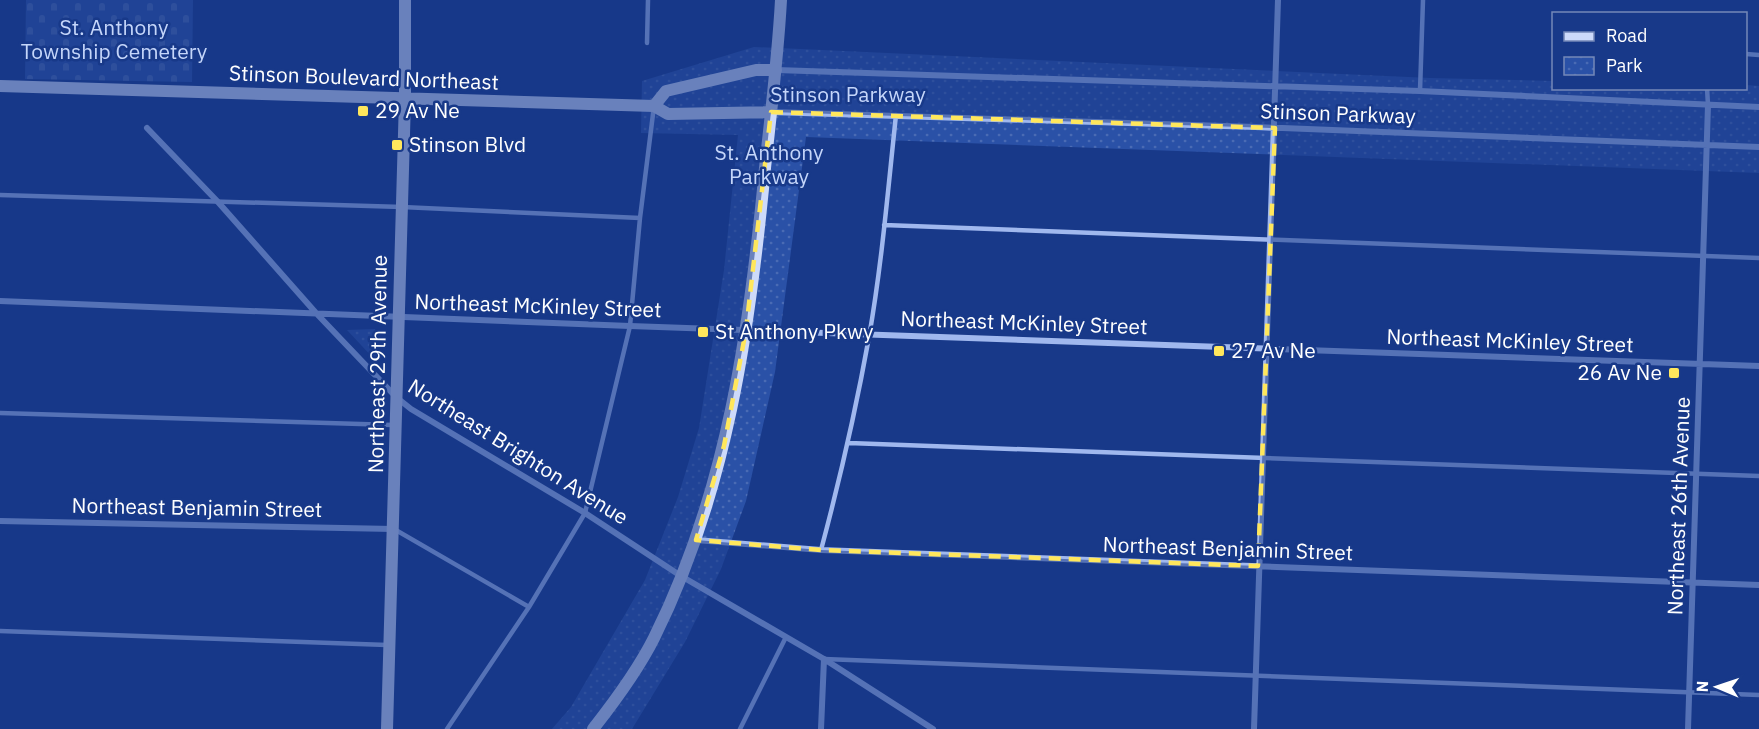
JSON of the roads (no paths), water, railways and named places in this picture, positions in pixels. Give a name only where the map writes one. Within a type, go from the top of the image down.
[{"type":"street","name":"Northeast 29th Avenue","points":[[387,729],[405,99],[405,0]]},
{"type":"street","points":[[593,729],[615,700],[653,640],[696,540],[724,446],[746,330],[760,222],[782,0]]},
{"type":"street","points":[[1254,729],[1278,0]]},
{"type":"street","points":[[654,106],[666,91],[756,70],[776,70]]},
{"type":"street","name":"Stinson Parkway","points":[[776,70],[1420,91],[1759,107]]},
{"type":"street","name":"Stinson Boulevard Northeast","points":[[0,86],[654,106],[668,114],[771,112]]},
{"type":"street","name":"Northeast 26th Avenue","points":[[1688,729],[1708,105]]},
{"type":"street","name":"Stinson Parkway","points":[[771,112],[1275,128],[1759,147]]},
{"type":"street","name":"Northeast Brighton Avenue","points":[[147,128],[218,202],[316,313],[396,397],[411,409],[585,513],[681,576],[824,659],[933,729]]},
{"type":"street","name":"Northeast McKinley Street","points":[[0,301],[1759,366]]},
{"type":"street","name":"Northeast Benjamin Street","points":[[0,521],[393,529]]},
{"type":"street","name":"Northeast Benjamin Street","points":[[696,540],[821,550],[1759,585]]},
{"type":"street","points":[[821,729],[824,659]]},
{"type":"lane","points":[[647,43],[648,0]]},
{"type":"lane","points":[[1420,91],[1423,0]]},
{"type":"lane","points":[[1707,90],[1708,105]]},
{"type":"lane","points":[[447,729],[530,606],[585,513],[630,326],[654,106]]},
{"type":"lane","points":[[821,550],[849,443],[870,334],[896,115]]},
{"type":"lane","points":[[0,195],[402,207],[640,218]]},
{"type":"lane","points":[[884,225],[1759,258]]},
{"type":"lane","points":[[0,413],[396,426]]},
{"type":"lane","points":[[849,443],[1759,476]]},
{"type":"lane","points":[[393,529],[530,606]]},
{"type":"lane","points":[[0,631],[389,645]]},
{"type":"lane","points":[[740,729],[786,637]]},
{"type":"lane","points":[[824,659],[1759,695]]},
{"type":"place","name":"29 Av Ne","points":[[363,111]]},
{"type":"place","name":"Stinson Blvd","points":[[397,145]]},
{"type":"place","name":"St Anthony Pkwy","points":[[703,332]]},
{"type":"place","name":"27 Av Ne","points":[[1219,351]]},
{"type":"place","name":"26 Av Ne","points":[[1674,373]]},
{"type":"park label","name":"St. Anthony Township Cemetery","points":[[114,40]]},
{"type":"park label","name":"St. Anthony Parkway","points":[[769,165]]}]
